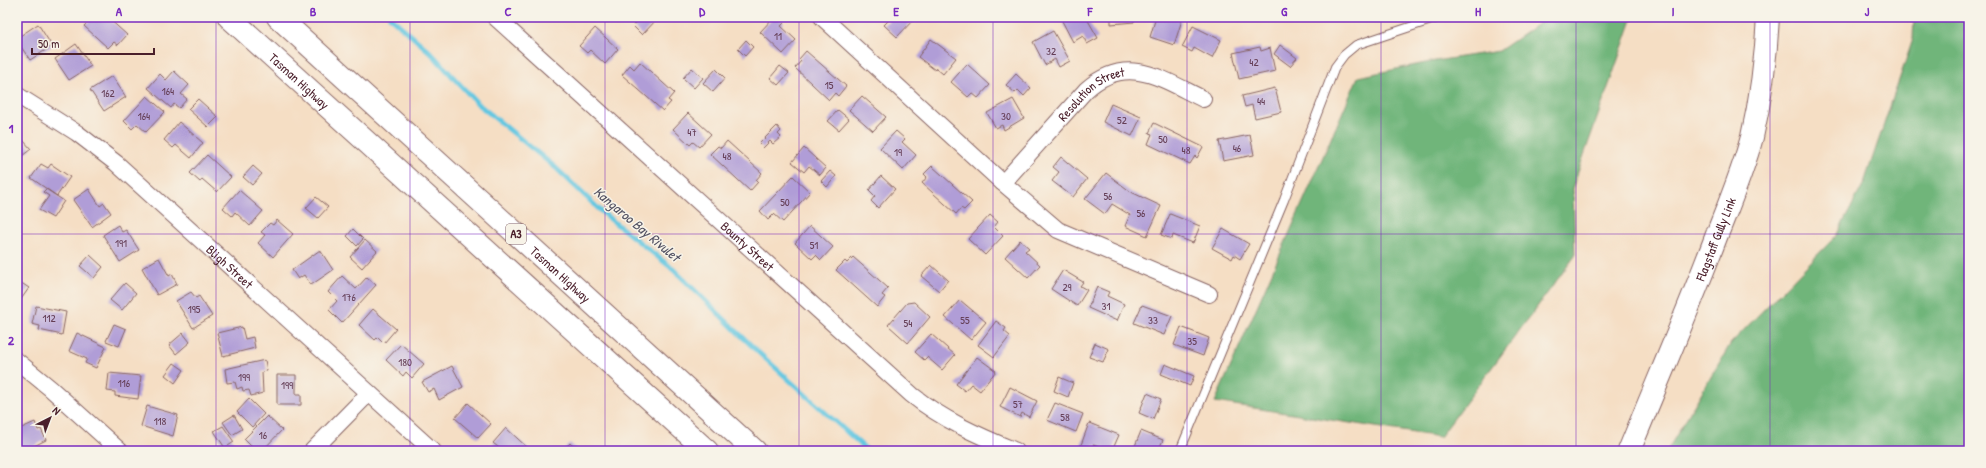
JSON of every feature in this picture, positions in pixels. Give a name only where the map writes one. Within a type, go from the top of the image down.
[{"type":"main road","name":"Tasman Highway","points":[[229,17],[707,451]]},
{"type":"main road","name":"Tasman Highway","points":[[278,17],[755,451]]},
{"type":"main road","name":"Flagstaff Gully Link","points":[[1629,451],[1706,265],[1739,177],[1752,137],[1767,49],[1768,17]]},
{"type":"main road","points":[[452,220],[687,451]]},
{"type":"street","name":"Bounty Street","points":[[495,17],[912,395],[928,408],[952,422],[1016,451]]},
{"type":"street","points":[[826,18],[1003,183],[1058,230],[1209,294]]},
{"type":"street","name":"Resolution Street","points":[[1003,183],[1086,90],[1101,78],[1110,74],[1132,71],[1145,73],[1164,80],[1203,99]]},
{"type":"street","name":"Bligh Street","points":[[17,95],[77,133],[116,163],[433,451]]},
{"type":"street","points":[[17,361],[50,388],[120,451]]},
{"type":"street","points":[[312,451],[369,393]]},
{"type":"lane","points":[[1180,451],[1284,200],[1334,67],[1356,44],[1440,17]]},
{"type":"green space","points":[[1548,17],[1633,17],[1573,186],[1575,256],[1440,437],[1215,402],[1358,77],[1435,61],[1499,51]]},
{"type":"green space","points":[[1914,17],[1969,17],[1969,451],[1667,451],[1731,343],[1836,236],[1864,183],[1913,39]]},
{"type":"building","points":[[93,17],[107,17],[127,35],[118,45],[114,42],[108,48],[84,26]]},
{"type":"building","points":[[641,17],[659,17],[642,35],[633,26]]},
{"type":"building","points":[[774,17],[778,17],[784,23],[781,26],[796,40],[783,54],[760,32]]},
{"type":"building","points":[[886,17],[916,17],[897,37],[884,25],[889,20]]},
{"type":"building","points":[[1065,17],[1086,17],[1098,38],[1087,44],[1083,36],[1073,42],[1061,19]]},
{"type":"building","points":[[1111,17],[1134,17],[1134,22],[1111,24]]},
{"type":"building","points":[[1156,17],[1173,17],[1182,20],[1174,45],[1150,37]]},
{"type":"building","points":[[38,24],[52,46],[30,60],[17,41],[17,38]]},
{"type":"building","points":[[1193,26],[1221,40],[1212,58],[1194,48],[1192,52],[1182,47]]},
{"type":"building","points":[[595,28],[618,49],[605,64],[590,50],[587,53],[579,46]]},
{"type":"building","points":[[1053,31],[1070,61],[1059,67],[1055,59],[1045,65],[1033,42]]},
{"type":"building","points":[[931,39],[956,58],[943,74],[918,57]]},
{"type":"building","points":[[746,40],[753,47],[745,56],[738,49]]},
{"type":"building","points":[[76,44],[91,66],[69,80],[55,59]]},
{"type":"building","points":[[1280,45],[1297,58],[1290,66],[1274,54]]},
{"type":"building","points":[[1260,47],[1261,51],[1270,48],[1275,71],[1239,79],[1233,53]]},
{"type":"building","points":[[806,51],[846,86],[838,96],[835,93],[829,100],[795,68],[801,61],[799,59]]},
{"type":"building","points":[[640,62],[674,93],[668,100],[671,102],[663,111],[622,75],[630,65],[634,69]]},
{"type":"building","points":[[967,64],[990,85],[978,98],[972,93],[968,97],[951,82]]},
{"type":"building","points":[[780,66],[789,73],[778,85],[770,78]]},
{"type":"building","points":[[692,68],[703,78],[694,88],[683,78]]},
{"type":"building","points":[[716,69],[725,78],[713,92],[703,83]]},
{"type":"building","points":[[174,71],[189,85],[181,94],[187,99],[179,108],[174,104],[171,108],[148,88],[160,74],[166,80]]},
{"type":"building","points":[[1016,74],[1031,88],[1024,96],[1018,90],[1015,93],[1006,85]]},
{"type":"building","points":[[112,76],[126,97],[104,111],[90,90]]},
{"type":"building","points":[[1275,88],[1281,112],[1255,118],[1252,105],[1245,107],[1242,96]]},
{"type":"building","points":[[147,96],[165,112],[146,132],[137,124],[132,129],[124,121]]},
{"type":"building","points":[[862,96],[886,117],[873,131],[849,110]]},
{"type":"building","points":[[198,99],[218,117],[208,127],[188,109]]},
{"type":"building","points":[[1013,99],[1024,118],[1004,130],[1002,125],[996,128],[987,113]]},
{"type":"building","points":[[1111,104],[1141,117],[1132,136],[1103,122]]},
{"type":"building","points":[[838,110],[849,119],[839,130],[828,121]]},
{"type":"building","points":[[688,113],[711,134],[699,147],[693,142],[690,145],[673,129]]},
{"type":"building","points":[[179,122],[203,143],[191,158],[176,145],[173,148],[164,140]]},
{"type":"building","points":[[1154,123],[1203,147],[1197,158],[1195,156],[1190,164],[1148,144],[1152,134],[1149,133]]},
{"type":"building","points":[[777,126],[781,131],[778,134],[781,137],[773,144],[770,141],[763,148],[759,144]]},
{"type":"building","points":[[896,131],[905,139],[902,142],[916,155],[903,170],[880,148]]},
{"type":"building","points":[[1250,135],[1254,155],[1223,161],[1219,141]]},
{"type":"building","points":[[23,140],[31,149],[17,160],[17,145]]},
{"type":"building","points":[[727,141],[762,173],[756,180],[758,182],[750,191],[710,154],[718,146],[721,148]]},
{"type":"building","points":[[804,148],[826,168],[820,175],[809,166],[804,172],[792,162]]},
{"type":"building","points":[[207,155],[231,177],[217,192],[202,179],[200,182],[190,173]]},
{"type":"building","points":[[1061,157],[1087,179],[1073,197],[1052,181],[1059,172],[1053,167]]},
{"type":"building","points":[[41,164],[48,168],[51,164],[70,177],[57,196],[31,178]]},
{"type":"building","points":[[253,166],[262,174],[252,185],[243,177]]},
{"type":"building","points":[[932,166],[972,202],[964,210],[961,208],[956,214],[922,183],[927,177],[924,174]]},
{"type":"building","points":[[830,171],[836,176],[827,187],[821,181]]},
{"type":"building","points":[[1106,173],[1131,192],[1161,206],[1147,236],[1125,226],[1130,215],[1112,204],[1105,214],[1085,199]]},
{"type":"building","points":[[793,176],[810,192],[783,222],[774,214],[768,220],[760,211]]},
{"type":"building","points":[[881,176],[895,189],[878,208],[871,201],[875,196],[869,190]]},
{"type":"building","points":[[46,189],[64,201],[53,218],[39,210],[49,196],[43,192]]},
{"type":"building","points":[[89,189],[100,206],[104,203],[111,213],[92,227],[73,200]]},
{"type":"building","points":[[239,190],[263,211],[250,226],[235,212],[232,216],[223,208]]},
{"type":"building","points":[[316,197],[328,207],[318,218],[306,208]]},
{"type":"building","points":[[1170,214],[1200,226],[1193,243],[1173,235],[1172,239],[1161,235]]},
{"type":"building","points":[[990,215],[998,222],[994,227],[1003,236],[985,255],[968,239]]},
{"type":"building","points":[[277,220],[293,234],[273,257],[258,243],[265,235],[261,232],[270,223],[273,225]]},
{"type":"building","points":[[118,225],[122,232],[126,230],[139,250],[120,262],[103,235]]},
{"type":"building","points":[[810,226],[833,247],[821,260],[816,255],[812,259],[795,243]]},
{"type":"building","points":[[353,229],[363,239],[357,246],[347,236]]},
{"type":"building","points":[[1223,229],[1249,244],[1240,259],[1234,255],[1232,259],[1212,248]]},
{"type":"building","points":[[365,240],[377,251],[362,268],[350,257]]},
{"type":"building","points":[[1020,240],[1029,248],[1025,251],[1040,265],[1028,278],[1005,257]]},
{"type":"building","points":[[320,250],[333,270],[311,285],[304,275],[298,279],[292,270]]},
{"type":"building","points":[[90,255],[103,267],[94,278],[80,266]]},
{"type":"building","points":[[853,257],[888,288],[882,295],[885,297],[877,307],[836,270],[845,261],[847,263]]},
{"type":"building","points":[[159,258],[169,276],[172,274],[177,284],[157,295],[142,268]]},
{"type":"building","points":[[931,265],[948,280],[939,291],[921,276]]},
{"type":"building","points":[[1063,270],[1083,282],[1080,286],[1087,290],[1077,306],[1051,289]]},
{"type":"building","points":[[342,276],[356,289],[367,277],[376,285],[342,323],[329,310],[337,301],[328,292]]},
{"type":"building","points":[[17,280],[29,288],[17,305]]},
{"type":"building","points":[[125,283],[136,293],[122,310],[110,300]]},
{"type":"building","points":[[1097,287],[1109,292],[1107,296],[1124,304],[1117,321],[1088,308]]},
{"type":"building","points":[[191,292],[196,298],[199,296],[212,316],[193,328],[176,301]]},
{"type":"building","points":[[960,300],[986,322],[971,340],[945,317]]},
{"type":"building","points":[[914,302],[930,317],[908,343],[888,325],[907,303]]},
{"type":"building","points":[[1142,305],[1172,316],[1164,335],[1134,323]]},
{"type":"building","points":[[36,306],[66,312],[62,335],[39,330],[40,326],[32,324]]},
{"type":"building","points":[[373,309],[396,329],[384,343],[378,337],[375,340],[359,325]]},
{"type":"building","points":[[996,321],[1006,328],[1004,331],[1010,336],[994,357],[978,345]]},
{"type":"building","points":[[114,324],[126,329],[119,346],[106,341]]},
{"type":"building","points":[[242,327],[245,339],[253,337],[255,348],[223,356],[217,333]]},
{"type":"building","points":[[1181,327],[1209,338],[1203,356],[1174,345]]},
{"type":"building","points":[[77,333],[106,347],[96,368],[85,363],[87,359],[69,351]]},
{"type":"building","points":[[183,333],[190,342],[176,354],[169,345]]},
{"type":"building","points":[[931,334],[955,355],[942,370],[927,357],[924,360],[915,352]]},
{"type":"building","points":[[1095,343],[1109,349],[1103,362],[1089,357]]},
{"type":"building","points":[[401,344],[424,364],[412,378],[406,372],[403,376],[386,360]]},
{"type":"building","points":[[977,357],[996,371],[980,391],[971,384],[965,391],[956,384]]},
{"type":"building","points":[[265,360],[267,371],[262,372],[263,393],[251,396],[249,390],[243,391],[242,387],[237,389],[235,382],[227,383],[225,369]]},
{"type":"building","points":[[174,363],[184,370],[175,383],[165,375]]},
{"type":"building","points":[[1165,364],[1194,376],[1190,386],[1161,374]]},
{"type":"building","points":[[452,366],[463,387],[439,400],[434,389],[428,392],[422,382]]},
{"type":"building","points":[[109,373],[141,376],[138,399],[115,396],[115,392],[107,391]]},
{"type":"building","points":[[277,375],[296,375],[296,394],[301,394],[301,405],[277,405]]},
{"type":"building","points":[[1059,377],[1073,383],[1068,397],[1054,391]]},
{"type":"building","points":[[1010,387],[1037,401],[1029,417],[1022,413],[1020,417],[1000,407]]},
{"type":"building","points":[[1147,393],[1161,399],[1153,419],[1139,413]]},
{"type":"building","points":[[249,399],[264,414],[252,427],[237,412]]},
{"type":"building","points":[[468,403],[491,424],[478,438],[455,418]]},
{"type":"building","points":[[1055,403],[1083,414],[1076,432],[1047,420]]},
{"type":"building","points":[[147,406],[178,415],[173,436],[141,426]]},
{"type":"building","points":[[234,415],[242,429],[232,435],[223,422]]},
{"type":"building","points":[[267,416],[282,430],[262,451],[256,451],[244,439]]},
{"type":"building","points":[[35,422],[38,430],[41,429],[46,440],[24,451],[17,451],[17,430]]},
{"type":"building","points":[[1089,423],[1119,435],[1112,451],[1093,445],[1092,449],[1081,445]]},
{"type":"building","points":[[223,426],[234,442],[225,448],[214,431]]},
{"type":"building","points":[[506,428],[529,449],[527,451],[503,451],[493,443]]},
{"type":"building","points":[[1141,431],[1163,440],[1158,451],[1133,451]]},
{"type":"building","points":[[570,443],[578,451],[566,451],[564,449]]},
{"type":"waterway","name":"Kangaroo Bay Rivulet","points":[[390,17],[430,52],[478,104],[556,168],[604,214],[673,269],[758,352],[868,451]]}]
